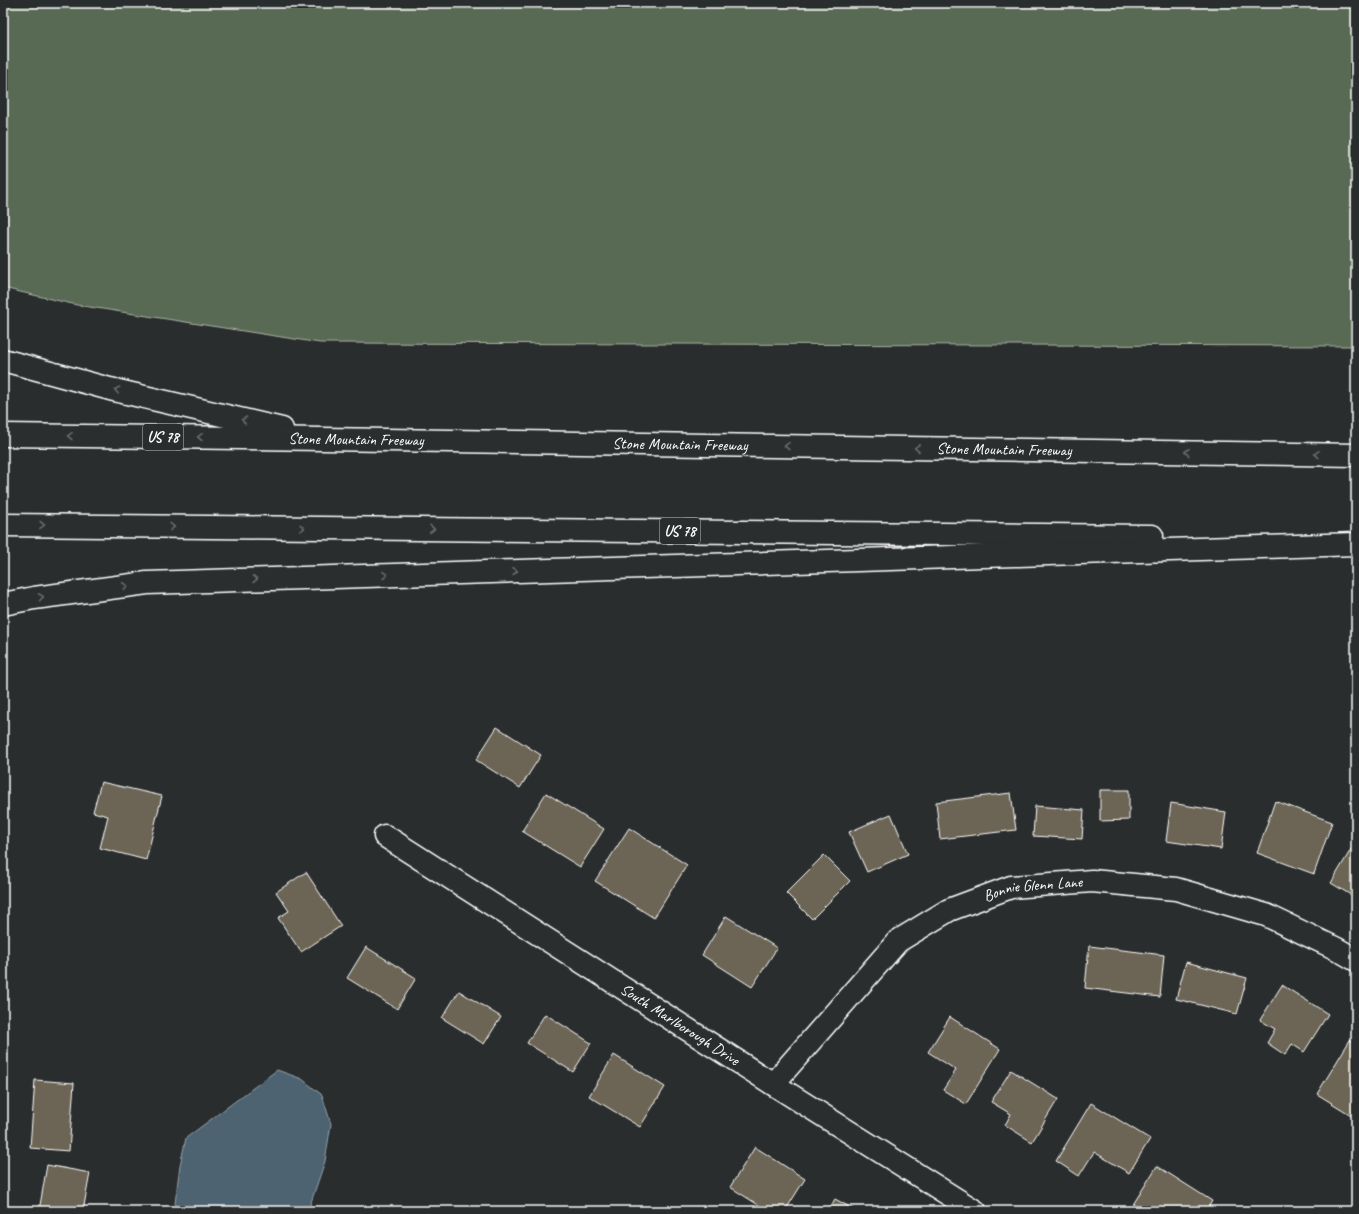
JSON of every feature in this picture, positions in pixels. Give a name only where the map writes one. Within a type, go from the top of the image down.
[{"type":"main road","points":[[3,360],[110,388],[322,438]]},
{"type":"main road","name":"Stone Mountain Freeway","points":[[3,435],[322,438],[1356,455]]},
{"type":"main road","name":"US 78","points":[[3,525],[1356,538]]},
{"type":"main road","points":[[3,604],[34,598],[147,583],[1356,544]]},
{"type":"main road","name":"South Marlborough Drive","points":[[385,836],[772,1084],[975,1211]]},
{"type":"main road","name":"Bonnie Glenn Lane","points":[[772,1084],[898,941],[948,910],[1011,887],[1092,881],[1176,889],[1266,915],[1356,960]]},
{"type":"green space","points":[[3,3],[1356,3],[1356,346],[320,343],[77,305],[3,288]]},
{"type":"water","points":[[277,1070],[302,1079],[322,1095],[331,1124],[325,1161],[308,1211],[174,1211],[180,1165],[186,1138]]},
{"type":"building","points":[[497,727],[541,755],[520,788],[476,760]]},
{"type":"building","points":[[101,782],[162,796],[146,860],[100,848],[108,816],[93,812]]},
{"type":"building","points":[[1100,790],[1129,790],[1129,820],[1100,821]]},
{"type":"building","points":[[546,793],[604,829],[580,867],[522,831]]},
{"type":"building","points":[[1011,793],[1016,830],[940,839],[936,802]]},
{"type":"building","points":[[1275,801],[1332,822],[1314,874],[1257,853]]},
{"type":"building","points":[[1171,803],[1226,812],[1221,849],[1166,841]]},
{"type":"building","points":[[1035,806],[1084,810],[1082,839],[1033,836]]},
{"type":"building","points":[[891,814],[908,854],[867,872],[849,832]]},
{"type":"building","points":[[629,828],[687,865],[654,918],[595,881]]},
{"type":"building","points":[[1356,841],[1356,898],[1331,883]]},
{"type":"building","points":[[824,855],[850,881],[812,919],[786,893]]},
{"type":"building","points":[[306,872],[341,926],[301,952],[278,918],[289,911],[276,892]]},
{"type":"building","points":[[726,916],[777,948],[752,987],[702,955]]},
{"type":"building","points":[[1089,946],[1164,955],[1160,997],[1085,988]]},
{"type":"building","points":[[366,947],[416,978],[397,1009],[347,978]]},
{"type":"building","points":[[1186,962],[1247,978],[1237,1014],[1176,999]]},
{"type":"building","points":[[1282,985],[1328,1014],[1304,1052],[1292,1044],[1285,1055],[1267,1043],[1275,1029],[1260,1020]]},
{"type":"building","points":[[459,991],[501,1017],[484,1044],[442,1018]]},
{"type":"building","points":[[545,1014],[591,1043],[573,1072],[527,1043]]},
{"type":"building","points":[[950,1017],[1000,1049],[966,1104],[943,1090],[956,1070],[928,1052]]},
{"type":"building","points":[[1350,1040],[1356,1044],[1356,1118],[1317,1094]]},
{"type":"building","points":[[614,1055],[665,1087],[640,1127],[589,1096]]},
{"type":"building","points":[[1011,1070],[1058,1099],[1032,1142],[1005,1125],[1011,1114],[991,1102]]},
{"type":"building","points":[[35,1080],[74,1083],[69,1151],[30,1148]]},
{"type":"building","points":[[1091,1103],[1150,1139],[1129,1173],[1094,1152],[1079,1176],[1056,1161]]},
{"type":"building","points":[[755,1147],[805,1179],[785,1211],[768,1211],[730,1187]]},
{"type":"building","points":[[47,1165],[90,1173],[83,1211],[39,1211]]},
{"type":"building","points":[[1157,1166],[1212,1201],[1206,1211],[1129,1211]]},
{"type":"building","points":[[835,1199],[857,1211],[828,1211]]}]
